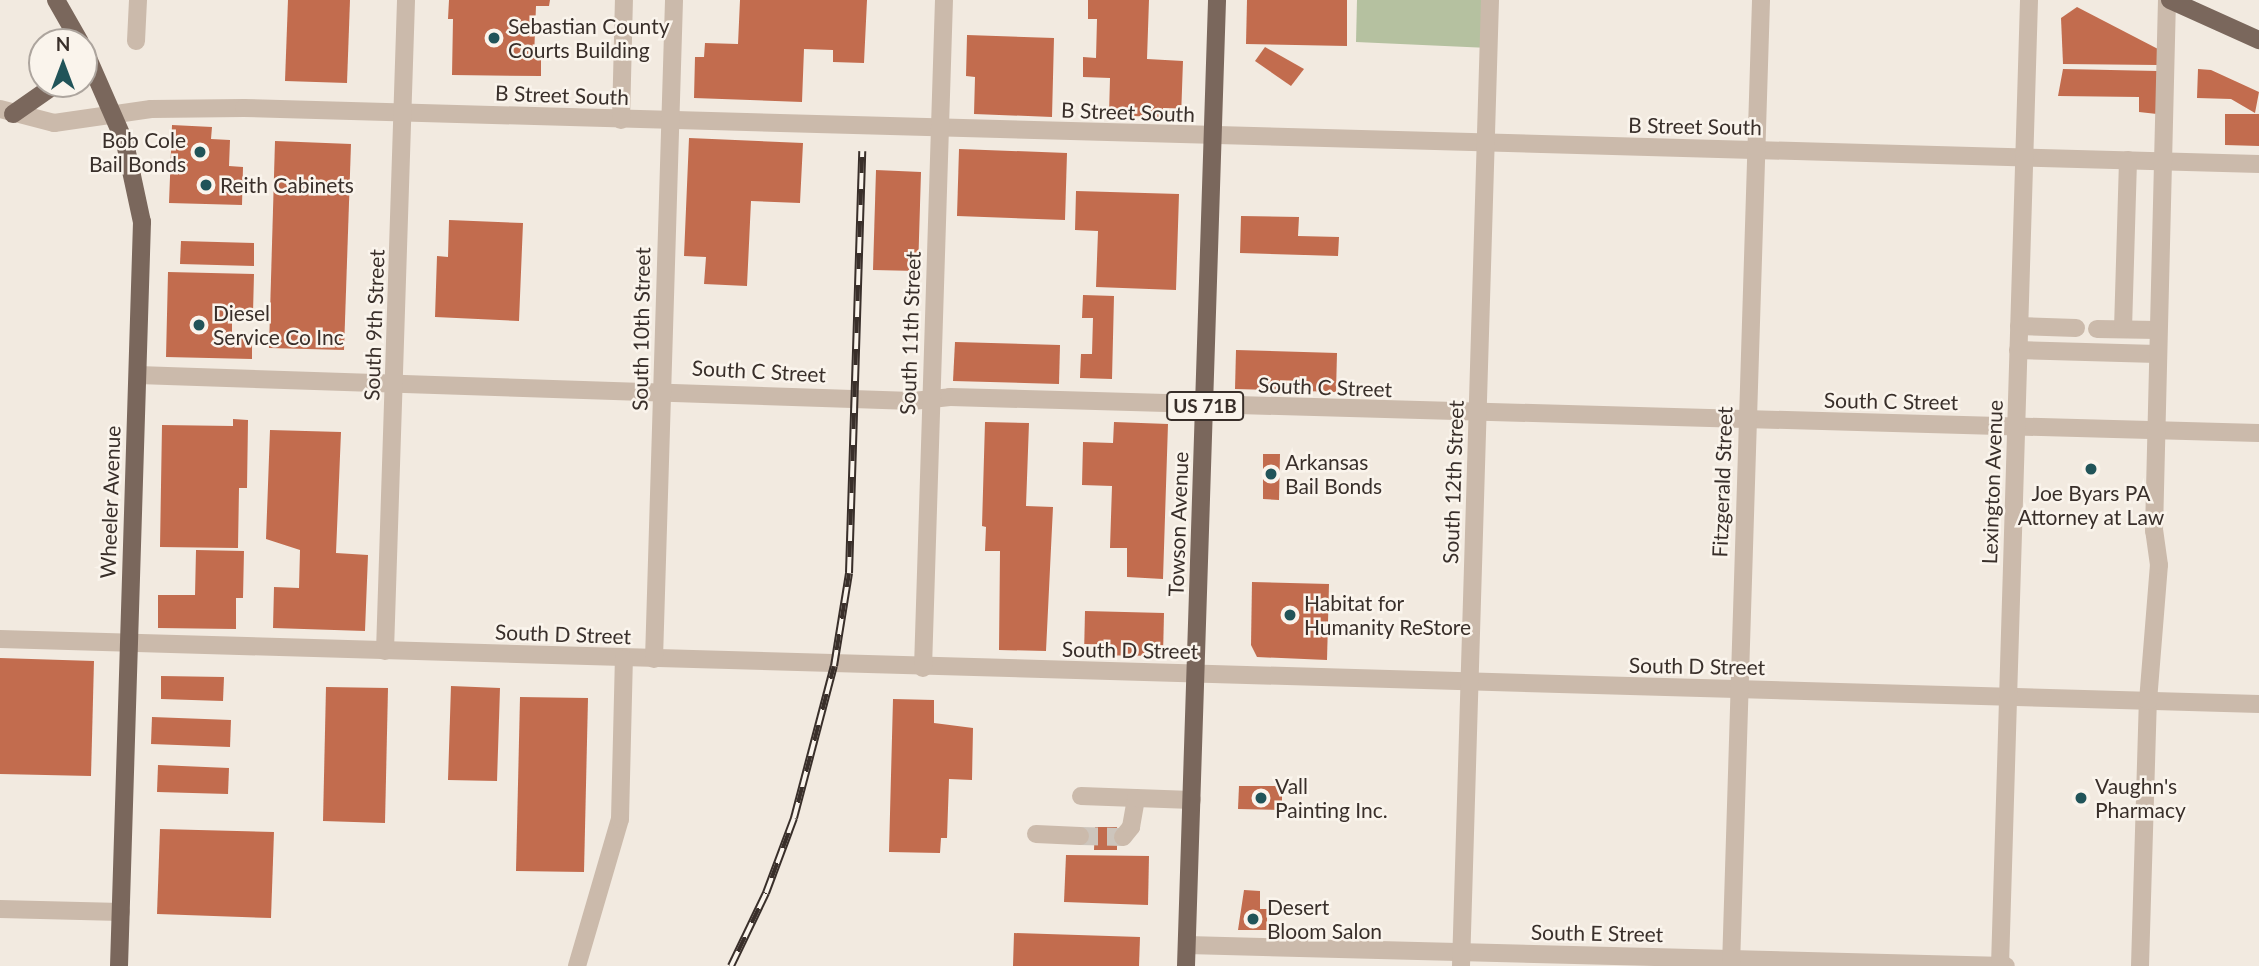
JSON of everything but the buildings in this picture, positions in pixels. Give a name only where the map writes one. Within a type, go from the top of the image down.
[{"type":"main road","name":"Wheeler Avenue","points":[[56,0],[72,28]]},
{"type":"main road","name":"Towson Avenue","points":[[1186,966],[1217,0]]},
{"type":"main road","points":[[2168,0],[2259,40]]},
{"type":"main road","name":"Wheeler Avenue","points":[[98,81],[114,115],[142,222],[119,966]]},
{"type":"main road","points":[[7,111],[31,98]]},
{"type":"street","points":[[136,41],[138,0]]},
{"type":"street","name":"South 9th Street","points":[[385,651],[406,0]]},
{"type":"street","points":[[621,120],[624,0]]},
{"type":"street","name":"South 10th Street","points":[[654,659],[674,0]]},
{"type":"street","name":"South 11th Street","points":[[923,667],[944,0]]},
{"type":"street","name":"South 12th Street","points":[[1461,959],[1490,0]]},
{"type":"street","name":"Fitzgerald Street","points":[[1731,962],[1761,0]]},
{"type":"street","name":"Lexington Avenue","points":[[2000,966],[2029,0]]},
{"type":"street","points":[[2140,966],[2148,701],[2159,565],[2154,531],[2161,161],[2168,0]]},
{"type":"street","name":"B Street South","points":[[7,111],[54,123],[207,107],[940,130],[2259,164]]},
{"type":"street","points":[[2123,329],[2128,160]]},
{"type":"street","points":[[2019,326],[2076,328]]},
{"type":"street","points":[[2097,329],[2158,330]]},
{"type":"street","points":[[2018,351],[2157,354]]},
{"type":"street","name":"South C Street","points":[[138,375],[930,399],[2259,433]]},
{"type":"street","name":"South D Street","points":[[0,639],[2259,704]]},
{"type":"street","points":[[577,966],[620,819],[624,659]]},
{"type":"street","points":[[1081,796],[1192,800]]},
{"type":"street","points":[[1123,837],[1131,827],[1136,798]]},
{"type":"street","points":[[1036,834],[1080,836]]},
{"type":"street","points":[[0,909],[121,912]]},
{"type":"street","name":"South E Street","points":[[1187,945],[1326,957],[2006,966]]},
{"type":"green space","points":[[1357,0],[1490,0],[1489,48],[1356,42]]},
{"type":"tunnel","points":[[1080,836],[1123,837]]},
{"type":"railway","points":[[731,966],[766,893],[794,818],[834,666],[849,573],[862,151]]},
{"type":"place","name":"Sebastian County Courts Building","points":[[494,38]]},
{"type":"place","name":"Bob Cole Bail Bonds","points":[[200,152]]},
{"type":"place","name":"Reith Cabinets","points":[[206,185]]},
{"type":"place","name":"Diesel Service Co Inc","points":[[199,325]]},
{"type":"place","name":"Joe Byars PA Attorney at Law","points":[[2091,469]]},
{"type":"place","name":"Arkansas Bail Bonds","points":[[1271,474]]},
{"type":"place","name":"Habitat for Humanity ReStore","points":[[1290,615]]},
{"type":"place","name":"Vall Painting Inc.","points":[[1261,798]]},
{"type":"place","name":"Vaughn's Pharmacy","points":[[2081,798]]},
{"type":"place","name":"Desert Bloom Salon","points":[[1253,919]]}]
